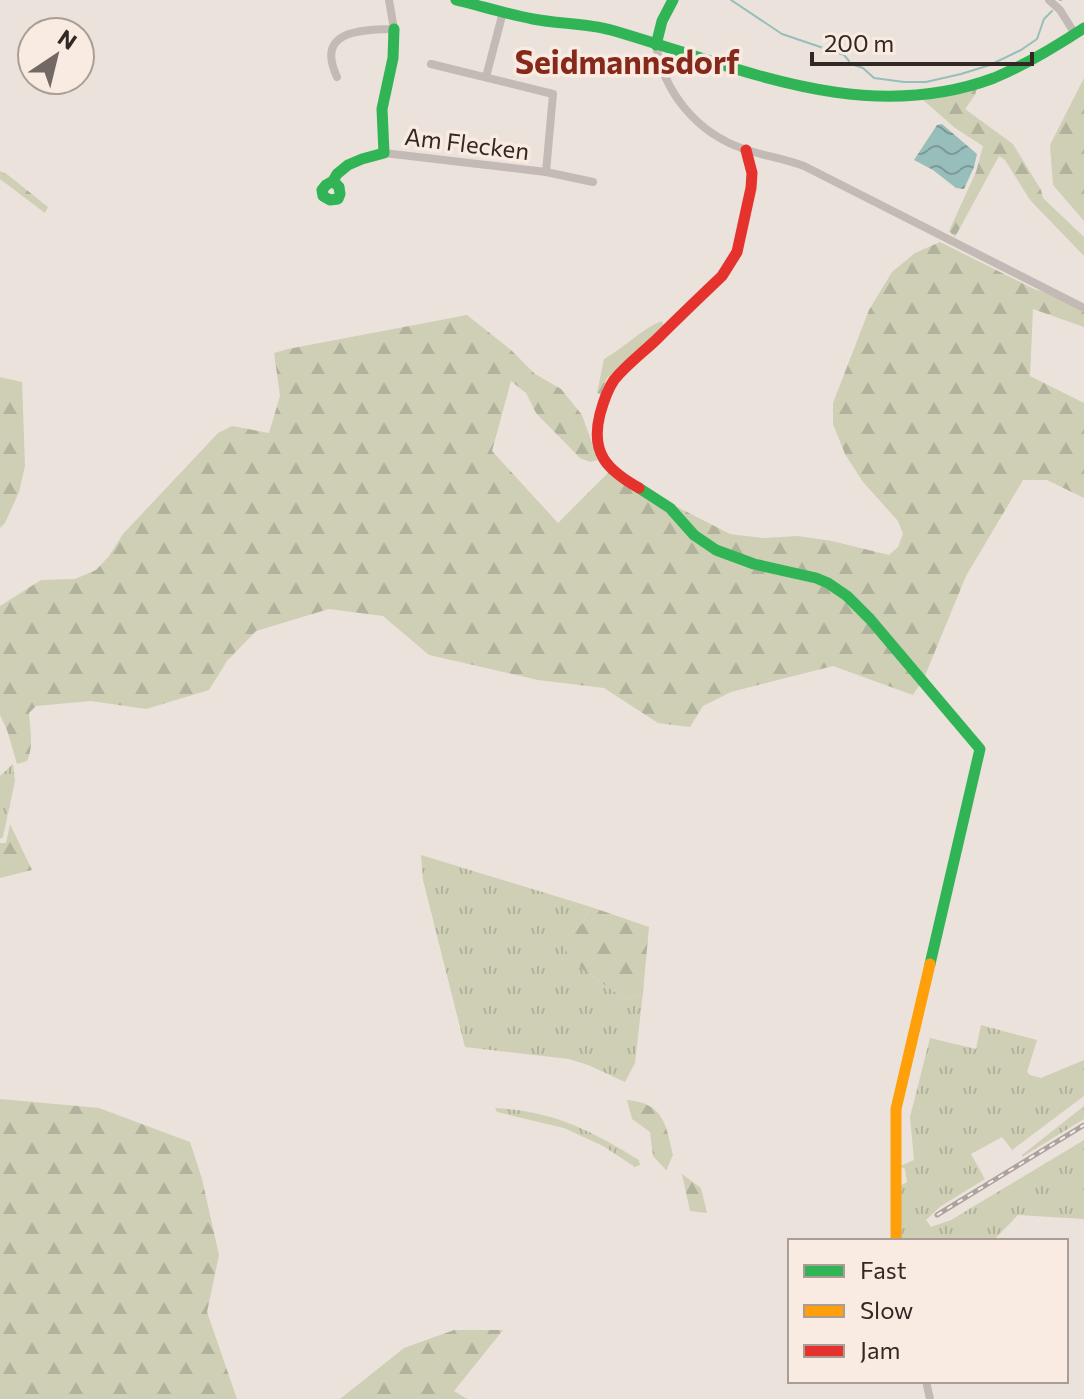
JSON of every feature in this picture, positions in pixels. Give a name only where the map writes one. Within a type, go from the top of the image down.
[{"type":"street","points":[[333,181],[351,163],[384,153],[383,102],[396,42],[389,0]]},
{"type":"street","points":[[456,0],[532,19],[606,29],[803,88],[886,99],[964,87],[999,76],[1080,31],[1049,0]]},
{"type":"street","points":[[673,0],[659,27],[656,45],[659,61],[683,107],[712,132],[746,150],[804,166],[1084,308]]},
{"type":"street","points":[[486,77],[503,12]]},
{"type":"street","points":[[337,77],[331,65],[331,54],[346,34],[358,30],[394,29]]},
{"type":"street","name":"Am Flecken","points":[[431,64],[553,94],[546,172]]},
{"type":"street","points":[[746,150],[752,173],[751,188],[733,261],[722,276],[607,390],[596,435],[597,450],[605,464],[619,477],[673,510],[708,546],[743,561],[814,576],[840,590],[879,629],[980,749],[896,1109],[896,1239]]},
{"type":"street","name":"Am Flecken","points":[[384,153],[546,172],[593,182]]},
{"type":"green space","points":[[1084,78],[1084,221],[1053,185],[1050,145]]},
{"type":"green space","points":[[977,88],[965,109],[1013,144],[1043,198],[1084,237],[1084,256],[1030,200],[1005,160],[999,156],[955,237],[949,231],[976,172],[983,146],[955,128],[922,99]]},
{"type":"green space","points":[[0,171],[48,207],[45,213],[0,179]]},
{"type":"green space","points":[[940,242],[1034,289],[1084,304],[1084,327],[1033,309],[1030,376],[1084,403],[1084,498],[1047,480],[1023,480],[966,576],[924,678],[913,695],[833,666],[731,692],[703,706],[690,727],[658,723],[604,688],[538,680],[429,655],[383,616],[329,609],[256,631],[227,661],[209,690],[146,709],[91,701],[36,706],[29,713],[29,755],[27,761],[17,764],[0,715],[0,606],[41,580],[75,579],[96,570],[123,534],[218,433],[232,426],[269,433],[280,396],[274,353],[288,349],[467,315],[535,374],[561,389],[582,415],[598,460],[590,462],[580,458],[536,413],[526,393],[511,381],[492,451],[558,523],[609,472],[730,534],[763,538],[798,536],[889,555],[898,547],[903,534],[898,521],[863,482],[845,454],[833,424],[833,403],[869,310],[892,272],[915,253]]},
{"type":"green space","points":[[662,321],[664,326],[607,378],[601,394],[597,393],[604,359]]},
{"type":"green space","points":[[0,377],[22,382],[25,466],[19,492],[0,528]]},
{"type":"green space","points":[[13,764],[15,781],[3,837],[0,839],[0,776]]},
{"type":"green space","points":[[10,824],[32,870],[0,878],[0,843],[6,843]]},
{"type":"green space","points":[[421,855],[591,907],[582,924],[563,939],[584,971],[627,1000],[643,992],[635,1063],[625,1082],[569,1059],[465,1047],[423,880]]},
{"type":"green space","points":[[591,907],[649,927],[643,992],[627,1000],[584,971],[568,956],[563,939],[582,924]]},
{"type":"green space","points":[[981,1025],[1037,1040],[1027,1072],[1030,1075],[1041,1078],[1084,1060],[1084,1096],[1012,1150],[1002,1137],[971,1154],[985,1179],[941,1206],[926,1220],[931,1227],[951,1220],[1084,1140],[1084,1219],[1018,1215],[995,1239],[901,1239],[900,1186],[907,1182],[905,1169],[900,1166],[914,1160],[910,1117],[930,1038],[976,1049]]},
{"type":"green space","points":[[0,1099],[99,1108],[190,1142],[202,1179],[219,1255],[207,1312],[237,1399],[0,1399]]},
{"type":"green space","points":[[627,1100],[649,1106],[661,1117],[673,1155],[666,1170],[653,1156],[650,1132],[632,1119]]},
{"type":"green space","points":[[1084,1106],[1084,1119],[1022,1157],[1022,1155]]},
{"type":"green space","points":[[495,1108],[536,1113],[571,1124],[621,1149],[639,1160],[640,1165],[635,1167],[603,1146],[564,1128],[497,1112]]},
{"type":"green space","points":[[682,1174],[701,1188],[707,1213],[690,1211]]},
{"type":"green space","points":[[454,1330],[503,1330],[454,1391],[467,1399],[340,1399],[404,1348]]},
{"type":"water","points":[[942,124],[977,154],[964,189],[956,188],[914,160],[937,125]]},
{"type":"waterway","points":[[731,0],[782,34],[844,55],[849,61]]},
{"type":"waterway","points":[[854,65],[874,78],[904,82],[926,82],[961,74],[990,65],[1037,39],[1044,19],[1052,11]]},
{"type":"railway","points":[[937,1215],[1084,1125]]},
{"type":"traffic: fast","points":[[456,0],[533,19],[611,30],[753,74],[848,94],[896,96],[945,91],[994,78],[1084,28]]},
{"type":"traffic: fast","points":[[656,45],[662,21],[673,0]]},
{"type":"traffic: fast","points":[[333,181],[339,187],[340,194],[338,199],[330,200],[323,196],[322,190],[337,174],[348,165],[384,153],[382,109],[393,58],[394,29]]},
{"type":"traffic: fast","points":[[639,488],[670,508],[694,535],[716,550],[754,564],[816,578],[847,596],[980,749],[930,964]]},
{"type":"traffic: slow","points":[[896,1239],[896,1109],[930,964]]},
{"type":"traffic: jam","points":[[639,488],[618,474],[604,459],[597,439],[602,405],[619,374],[722,276],[737,252],[751,188],[752,173],[746,150]]},
{"type":"district","name":"Seidmannsdorf","points":[[627,61]]}]
